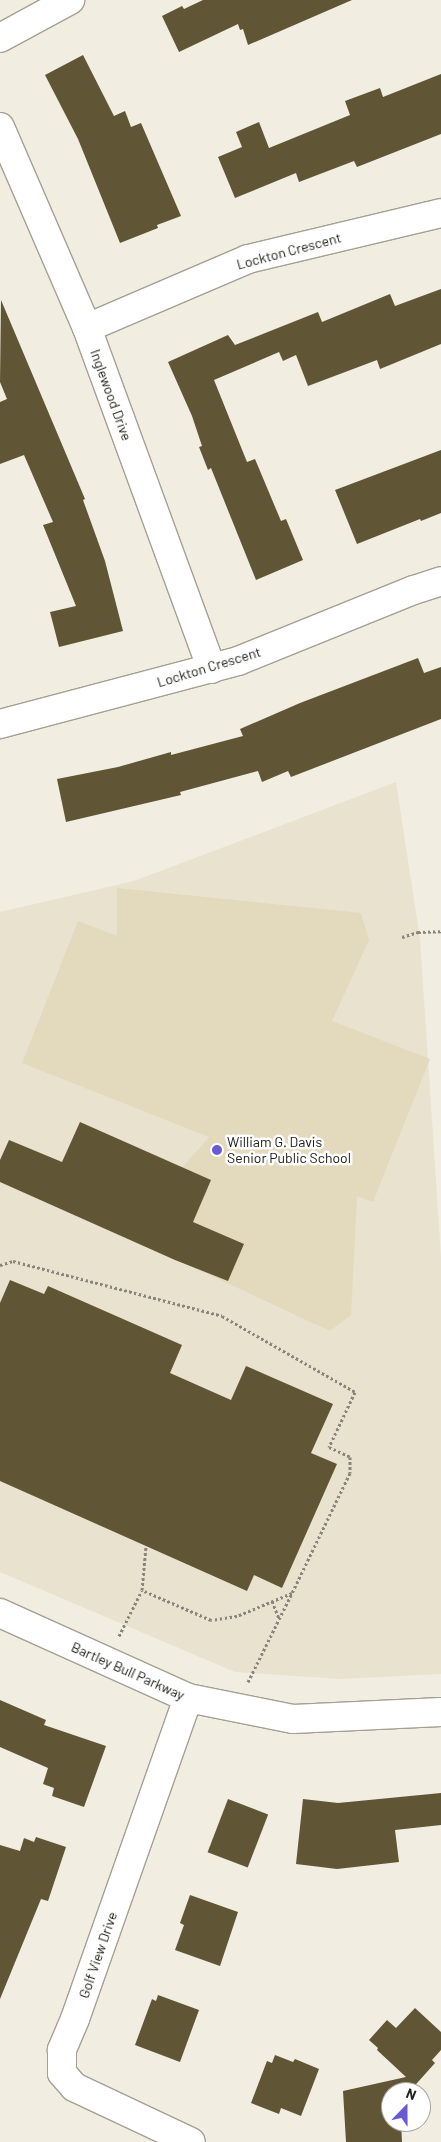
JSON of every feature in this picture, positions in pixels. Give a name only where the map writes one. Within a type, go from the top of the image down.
[{"type":"street","points":[[0,38],[70,0]]},
{"type":"street","name":"Inglewood Drive","points":[[0,127],[87,328],[212,669]]},
{"type":"street","name":"Lockton Crescent","points":[[87,328],[248,259],[441,213]]},
{"type":"street","name":"Lockton Crescent","points":[[0,724],[238,661],[414,590],[441,581]]},
{"type":"street","name":"Bartley Bull Parkway","points":[[0,1613],[188,1698],[293,1719],[441,1712]]},
{"type":"street","name":"Golf View Drive","points":[[188,1698],[75,2019],[62,2050],[62,2073],[74,2087],[191,2142]]},
{"type":"path","points":[[402,937],[418,932],[441,931]]},
{"type":"path","points":[[0,1265],[12,1261],[222,1316],[355,1392],[329,1447],[350,1457],[350,1473],[236,1708]]},
{"type":"path","points":[[106,1661],[142,1590],[146,1546]]},
{"type":"path","points":[[142,1590],[211,1620],[236,1616],[292,1593]]},
{"type":"path","points":[[272,1601],[279,1618]]},
{"type":"shaded area","name":"William G. Davis Senior Public School","points":[[396,782],[420,939],[441,1257],[441,1674],[340,1679],[235,1672],[0,1572],[0,912],[134,881]]},
{"type":"shaded area","points":[[117,888],[361,913],[369,940],[332,1021],[430,1059],[373,1202],[357,1196],[351,1315],[330,1331],[160,1252],[178,1172],[209,1137],[22,1063],[78,921],[117,936]]},
{"type":"building","points":[[203,0],[352,0],[248,45],[243,29],[240,30],[238,24],[179,52],[162,16],[182,6],[184,9]]},
{"type":"building","points":[[83,55],[114,116],[125,111],[131,127],[141,123],[181,216],[157,225],[158,228],[120,243],[78,139],[45,75]]},
{"type":"building","points":[[441,74],[441,134],[357,167],[354,161],[299,182],[296,173],[235,198],[218,157],[242,147],[236,132],[259,122],[269,148],[350,115],[345,101],[380,88],[383,97]]},
{"type":"building","points":[[441,289],[441,344],[380,369],[377,360],[308,386],[296,355],[283,361],[279,352],[214,380],[247,462],[255,459],[281,521],[286,519],[303,560],[256,580],[211,468],[208,470],[199,447],[202,446],[192,416],[168,362],[228,335],[235,345],[318,312],[322,322],[390,294],[395,306]]},
{"type":"building","points":[[1,300],[85,499],[83,500],[105,561],[123,631],[59,647],[50,612],[76,606],[43,525],[53,522],[24,455],[0,464],[0,402],[7,399],[0,382]]},
{"type":"building","points":[[441,450],[441,513],[421,521],[420,519],[357,544],[335,490]]},
{"type":"building","points":[[418,658],[424,673],[441,667],[441,719],[291,777],[288,771],[262,782],[258,771],[180,792],[181,795],[66,822],[57,779],[118,767],[171,752],[171,755],[243,736],[240,729],[300,703]]},
{"type":"building","points":[[80,1122],[211,1180],[193,1222],[244,1244],[228,1281],[175,1260],[0,1182],[0,1160],[9,1140],[62,1162]]},
{"type":"building","points":[[10,1280],[44,1294],[48,1286],[182,1345],[170,1373],[231,1400],[246,1366],[333,1404],[311,1453],[337,1464],[282,1588],[254,1575],[247,1591],[0,1481],[0,1303]]},
{"type":"building","points":[[0,1700],[46,1720],[44,1725],[106,1746],[84,1807],[52,1796],[54,1788],[43,1784],[48,1768],[0,1747]]},
{"type":"building","points":[[441,1793],[441,1825],[395,1830],[399,1862],[337,1869],[296,1864],[303,1799],[338,1803]]},
{"type":"building","points":[[228,1799],[268,1814],[248,1868],[208,1852]]},
{"type":"building","points":[[36,1837],[66,1847],[48,1901],[41,1899],[0,1999],[0,1845],[20,1851],[24,1838],[34,1842]]},
{"type":"building","points":[[190,1895],[238,1912],[220,1966],[175,1950],[184,1925],[180,1923]]},
{"type":"building","points":[[158,1995],[199,2010],[180,2062],[135,2045],[152,1999],[156,2001]]},
{"type":"building","points":[[415,2008],[441,2032],[441,2050],[432,2060],[435,2063],[418,2082],[384,2082],[406,2077],[369,2040],[387,2020],[396,2028]]},
{"type":"building","points":[[275,2055],[293,2062],[295,2059],[319,2069],[301,2116],[281,2108],[279,2114],[251,2103],[267,2061],[272,2063]]},
{"type":"building","points":[[381,2083],[381,2132],[402,2132],[402,2142],[346,2142],[343,2091]]},
{"type":"place","name":"William G. Davis Senior Public School","points":[[217,1150]]}]
